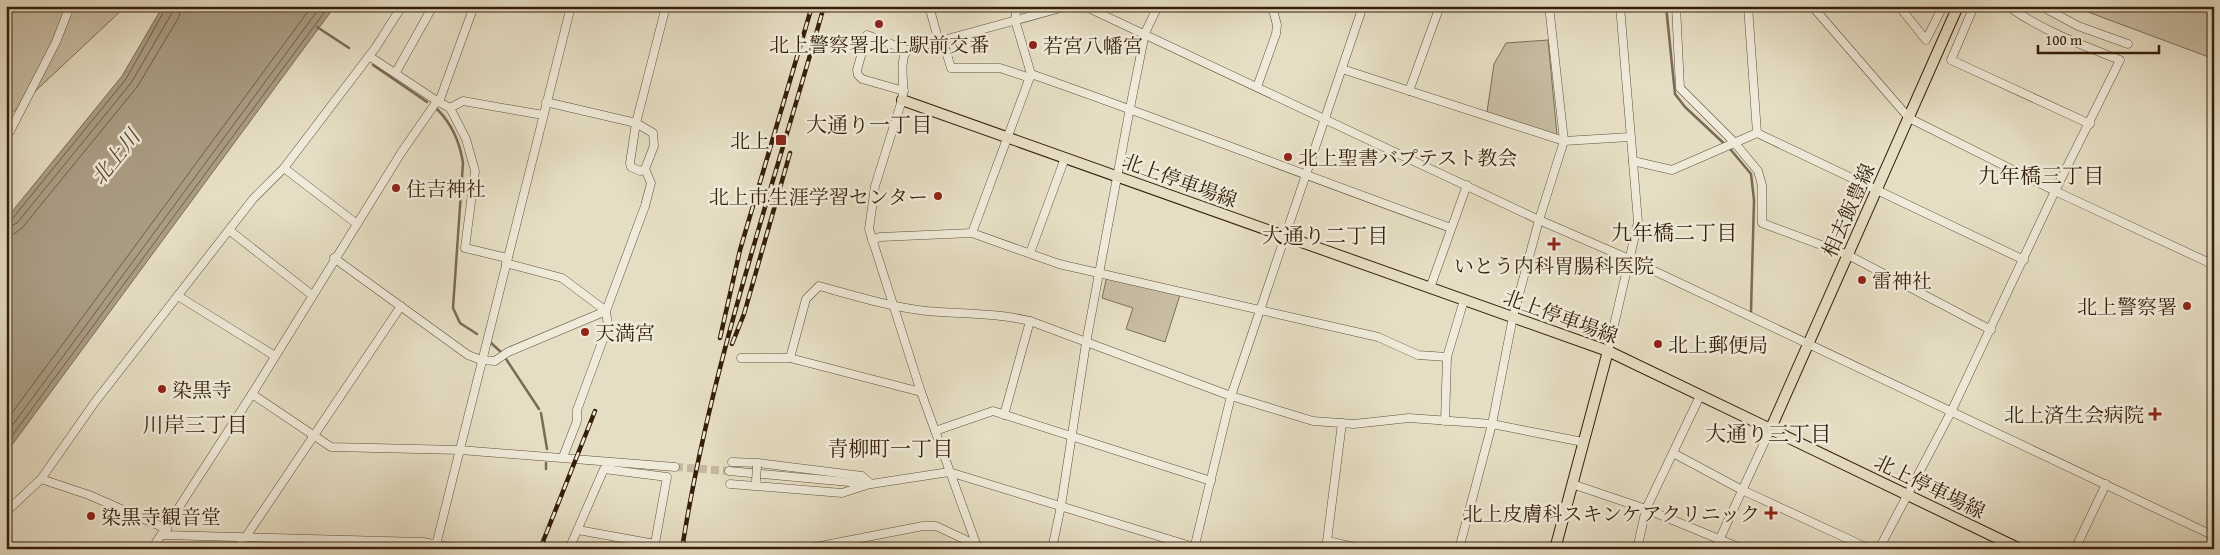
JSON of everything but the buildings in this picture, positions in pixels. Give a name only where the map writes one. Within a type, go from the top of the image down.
[{"type":"main road","name":"相去飯豊線","points":[[1771,428],[1958,6]]},
{"type":"main road","name":"北上停車場線","points":[[903,96],[1008,138],[1608,351],[2020,549]]},
{"type":"main road","points":[[1555,549],[1608,351]]},
{"type":"street","points":[[6,139],[56,42],[70,6]]},
{"type":"street","points":[[6,512],[41,479],[95,402],[253,199],[284,168],[369,56],[402,6]]},
{"type":"street","points":[[396,72],[432,6]]},
{"type":"street","points":[[474,6],[439,102],[450,108],[466,139],[475,171],[465,248],[562,278],[606,312]]},
{"type":"street","points":[[436,546],[570,6]]},
{"type":"street","points":[[546,102],[636,124],[653,132],[655,138],[650,160],[645,169],[640,171],[631,167],[636,124],[666,6]]},
{"type":"street","points":[[929,6],[950,68],[1000,68],[1031,76],[1130,108],[1306,176],[1451,228]]},
{"type":"street","points":[[972,233],[1031,76],[1015,20],[1017,6]]},
{"type":"street","points":[[903,96],[858,76],[857,70],[867,35],[907,50],[1068,6]]},
{"type":"street","points":[[1084,6],[1145,33],[1539,220],[1629,259],[2214,536]]},
{"type":"street","points":[[1052,549],[1086,343],[1130,108],[1145,33],[1158,6]]},
{"type":"street","points":[[1257,87],[1276,34],[1277,25],[1272,6]]},
{"type":"street","points":[[730,484],[755,483],[842,494],[872,484],[948,472],[1195,548],[1231,396],[1363,6]]},
{"type":"street","points":[[1409,91],[1440,6]]},
{"type":"street","points":[[1459,549],[1492,424],[1513,317],[1539,220],[1564,141],[1550,6]]},
{"type":"street","points":[[1608,351],[1638,222],[1620,6]]},
{"type":"street","points":[[1676,6],[1680,88],[1734,142],[1758,171],[1762,185],[1762,223],[1848,255],[1991,330]]},
{"type":"street","points":[[1748,6],[1757,133]]},
{"type":"street","points":[[1812,6],[1909,118],[2055,191],[2214,265]]},
{"type":"street","points":[[1899,6],[1926,40],[1943,6]]},
{"type":"street","points":[[1974,6],[1951,60],[2090,124]]},
{"type":"street","points":[[1879,549],[1951,412],[2055,191],[2090,124],[2120,60],[2065,39],[2021,16],[2008,6]]},
{"type":"street","points":[[2042,6],[2078,26],[2128,44]]},
{"type":"street","points":[[907,50],[903,63],[903,96],[875,186],[869,229],[948,472],[977,547]]},
{"type":"street","points":[[152,549],[252,394],[334,258],[401,153],[437,101],[396,72],[369,56]]},
{"type":"street","points":[[1342,69],[1564,141],[1630,137]]},
{"type":"street","points":[[450,108],[463,101],[543,115]]},
{"type":"street","points":[[6,120],[13,125]]},
{"type":"street","points":[[1633,161],[1672,170],[1757,133],[2024,260]]},
{"type":"street","points":[[1030,253],[1065,158]]},
{"type":"street","points":[[284,168],[357,224]]},
{"type":"street","points":[[563,457],[577,422],[577,410],[608,326],[606,312],[645,206],[650,183],[645,169]]},
{"type":"street","points":[[1430,288],[1467,185]]},
{"type":"street","points":[[229,230],[312,295]]},
{"type":"street","points":[[872,240],[880,237],[972,233],[1059,264],[1378,337],[1418,355],[1447,357]]},
{"type":"street","points":[[334,258],[468,355],[481,360],[495,361],[508,352],[606,312]]},
{"type":"street","points":[[790,358],[806,299],[819,286],[894,306],[928,311],[1003,315],[1030,321],[1231,396],[1313,421],[1354,424],[1409,418],[1492,424],[1583,442]]},
{"type":"street","points":[[178,296],[275,356]]},
{"type":"street","points":[[1445,421],[1447,357],[1464,300]]},
{"type":"street","points":[[238,549],[243,538],[312,435],[401,306]]},
{"type":"street","points":[[1004,415],[1030,321]]},
{"type":"street","points":[[742,358],[790,358],[921,392]]},
{"type":"street","points":[[252,394],[330,447],[460,450],[675,467]]},
{"type":"street","points":[[1637,549],[1646,509],[1700,396]]},
{"type":"street","points":[[935,431],[993,412],[1211,481]]},
{"type":"street","points":[[1342,423],[1327,545],[1363,549]]},
{"type":"street","points":[[1715,549],[1771,428]]},
{"type":"street","points":[[1673,453],[1742,490],[1870,549]]},
{"type":"street","points":[[732,462],[862,476],[872,484]]},
{"type":"street","points":[[755,483],[757,464]]},
{"type":"street","points":[[569,549],[604,469],[667,477],[655,546],[578,530]]},
{"type":"street","points":[[728,471],[872,484]]},
{"type":"street","points":[[41,479],[89,495],[164,532],[316,544],[436,546],[460,549]]},
{"type":"street","points":[[1572,484],[1646,509],[1743,549]]},
{"type":"street","points":[[2075,549],[2106,484]]},
{"type":"street","points":[[805,549],[923,526],[936,526],[977,547],[985,549]]},
{"type":"shaded area","points":[[6,6],[126,6],[12,113],[6,108]]},
{"type":"shaded area","points":[[2076,6],[2214,6],[2214,59],[2080,9]]},
{"type":"shaded area","points":[[1548,40],[1557,135],[1487,112],[1494,64],[1506,43]]},
{"type":"shaded area","points":[[1107,276],[1180,295],[1165,342],[1126,329],[1133,308],[1102,298]]},
{"type":"water","name":"北上川","points":[[163,6],[335,6],[6,453],[6,219],[122,76]]},
{"type":"waterway","points":[[1666,6],[1675,94],[1685,107],[1731,150],[1751,174],[1754,200],[1751,312]]},
{"type":"waterway","points":[[317,27],[349,48]]},
{"type":"waterway","points":[[373,65],[427,102]]},
{"type":"waterway","points":[[437,109],[447,121],[454,134],[460,148],[463,163],[453,308],[460,323],[477,334]]},
{"type":"waterway","points":[[490,342],[502,353]]},
{"type":"waterway","points":[[506,359],[539,409]]},
{"type":"waterway","points":[[541,413],[547,449]]},
{"type":"waterway","points":[[546,463],[546,469]]},
{"type":"waterway","points":[[639,546],[652,548]]},
{"type":"tunnel","points":[[675,467],[729,471]]},
{"type":"railway","points":[[720,338],[740,250],[812,6]]},
{"type":"railway","points":[[682,549],[694,480],[726,343],[824,6]]},
{"type":"railway","points":[[732,344],[744,314],[790,153]]},
{"type":"railway","points":[[540,549],[595,411]]},
{"type":"place","name":"北上警察署北上駅前交番","points":[[879,24]]},
{"type":"place","name":"若宮八幡宮","points":[[1033,45]]},
{"type":"place","name":"北上","points":[[781,140]]},
{"type":"place","name":"北上聖書バプテスト教会","points":[[1288,157]]},
{"type":"place","name":"住吉神社","points":[[396,188]]},
{"type":"place","name":"北上市生涯学習センター","points":[[938,196]]},
{"type":"place","name":"いとう内科胃腸科医院","points":[[1554,244]]},
{"type":"place","name":"雷神社","points":[[1862,280]]},
{"type":"place","name":"北上警察署","points":[[2187,306]]},
{"type":"place","name":"天満宮","points":[[585,332]]},
{"type":"place","name":"北上郵便局","points":[[1658,344]]},
{"type":"place","name":"染黒寺","points":[[162,389]]},
{"type":"place","name":"北上済生会病院","points":[[2155,414]]},
{"type":"place","name":"北上皮膚科スキンケアクリニック","points":[[1771,513]]},
{"type":"place","name":"染黒寺観音堂","points":[[91,516]]},
{"type":"district","name":"大通り一丁目","points":[[869,124]]},
{"type":"district","name":"九年橋三丁目","points":[[2041,175]]},
{"type":"district","name":"九年橋二丁目","points":[[1674,232]]},
{"type":"district","name":"大通り二丁目","points":[[1325,235]]},
{"type":"district","name":"川岸三丁目","points":[[195,424]]},
{"type":"district","name":"大通り三丁目","points":[[1768,433]]},
{"type":"district","name":"青柳町一丁目","points":[[890,448]]}]
